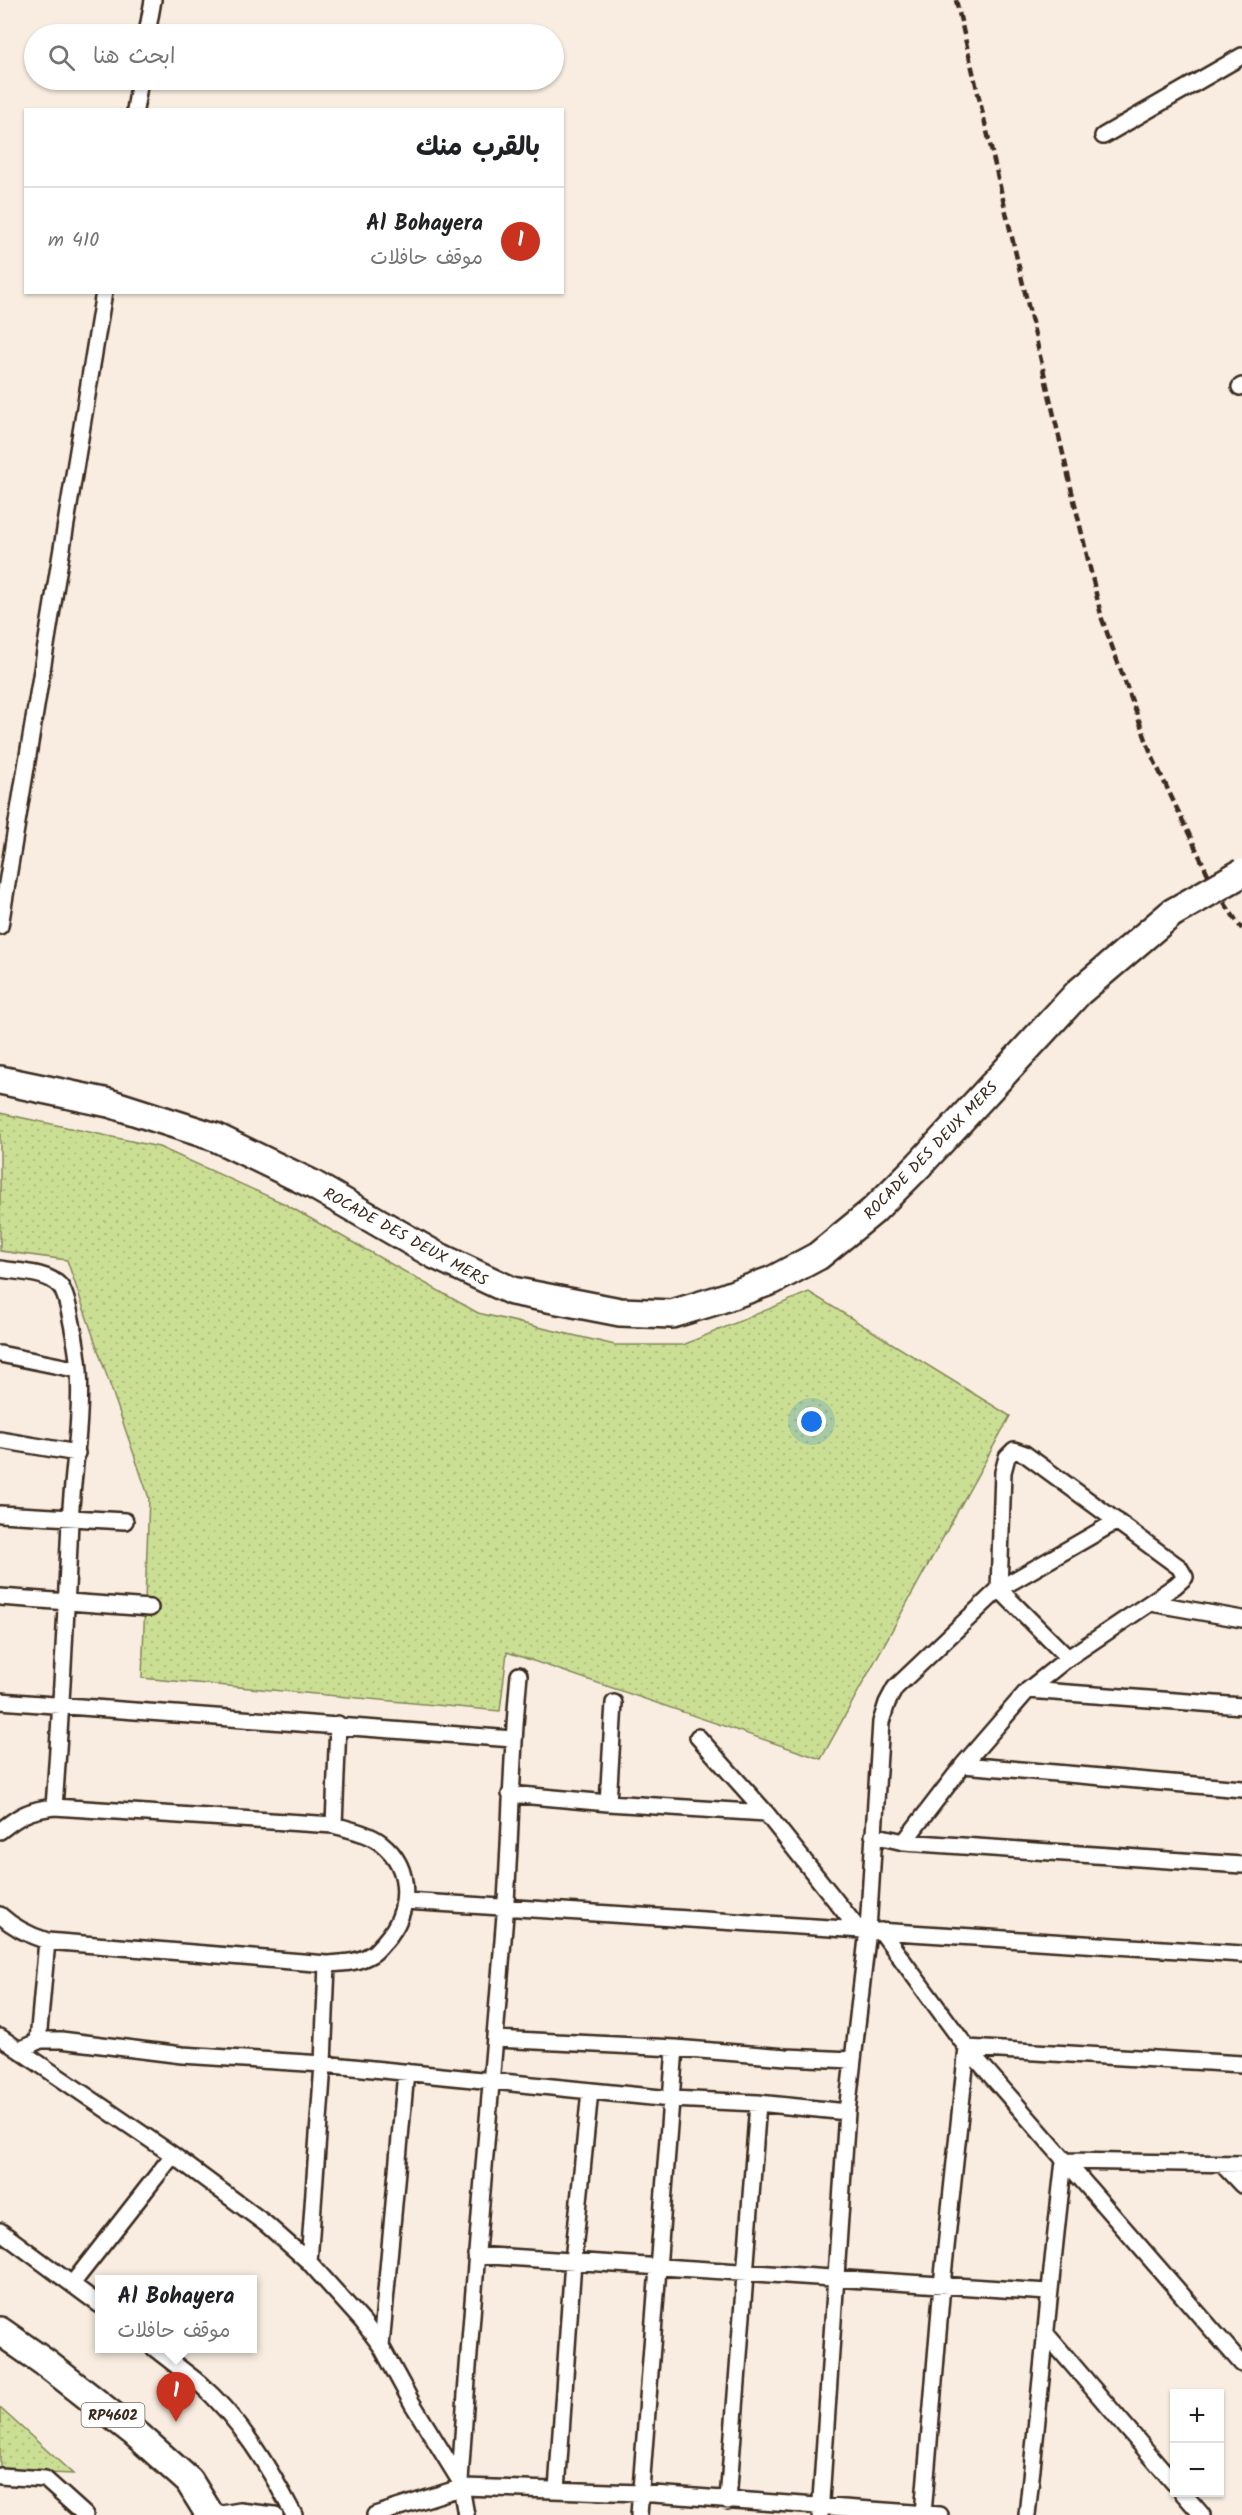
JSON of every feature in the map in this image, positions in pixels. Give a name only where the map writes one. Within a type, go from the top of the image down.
[{"type":"highway","name":"ROCADE DES DEUX MERS","points":[[0,1080],[109,1103],[215,1137],[312,1184],[435,1255],[512,1291],[620,1312],[672,1314],[773,1280],[818,1256],[873,1211],[919,1165],[1079,992],[1172,913],[1242,873]]},
{"type":"highway","name":"RP4602","points":[[0,2331],[47,2364],[135,2433],[189,2481],[210,2515]]},
{"type":"street","points":[[149,24],[153,0]]},
{"type":"street","points":[[1102,135],[1242,56]]},
{"type":"street","points":[[135,108],[138,90]]},
{"type":"street","points":[[0,926],[104,294]]},
{"type":"street","points":[[0,1269],[46,1277],[60,1286],[68,1304],[79,1370],[77,1453],[70,1518],[68,1602],[54,1808]]},
{"type":"street","points":[[0,1354],[79,1370]]},
{"type":"street","points":[[0,1440],[77,1453]]},
{"type":"street","points":[[904,1842],[963,1765],[1028,1690],[1068,1658],[1184,1579],[1184,1574],[1179,1567],[1117,1521],[1025,1454],[1018,1451],[1010,1452],[1003,1472],[999,1589],[1068,1658]]},
{"type":"street","points":[[0,1514],[125,1521]]},
{"type":"street","points":[[820,2512],[847,2112],[869,1930],[881,1722],[887,1703],[896,1688],[999,1589],[1117,1521]]},
{"type":"street","points":[[0,1597],[150,1608]]},
{"type":"street","points":[[1150,1603],[1242,1619]]},
{"type":"street","points":[[466,2515],[461,2484],[476,2255],[505,1907],[513,1739],[519,1675]]},
{"type":"street","points":[[1028,1690],[1242,1706]]},
{"type":"street","points":[[0,1701],[338,1724],[513,1739]]},
{"type":"street","points":[[608,1803],[614,1703]]},
{"type":"street","points":[[334,1825],[338,1724]]},
{"type":"street","points":[[698,1737],[869,1930],[1064,2161],[1242,2364]]},
{"type":"street","points":[[963,1765],[1242,1789]]},
{"type":"street","points":[[510,1794],[766,1813]]},
{"type":"street","points":[[0,1831],[18,1816],[34,1809],[54,1808],[334,1825],[372,1837],[386,1847],[398,1866],[405,1884],[402,1916],[391,1934],[372,1954],[351,1963],[327,1964],[47,1941],[19,1930],[0,1915]]},
{"type":"street","points":[[873,1835],[904,1842],[1242,1865]]},
{"type":"street","points":[[405,1901],[1242,1954]]},
{"type":"street","points":[[38,2041],[47,1941]]},
{"type":"street","points":[[309,2262],[323,2064],[327,1964]]},
{"type":"street","points":[[0,2037],[173,2155],[257,2217],[309,2262],[381,2346],[461,2484]]},
{"type":"street","points":[[495,2039],[852,2060]]},
{"type":"street","points":[[19,2050],[38,2041],[61,2040],[182,2055],[323,2064],[671,2099],[758,2103],[847,2112]]},
{"type":"street","points":[[639,2515],[675,2048]]},
{"type":"street","points":[[967,2048],[1242,2064]]},
{"type":"street","points":[[923,2514],[942,2285],[967,2048]]},
{"type":"street","points":[[381,2346],[406,2072]]},
{"type":"street","points":[[557,2490],[573,2261],[590,2091]]},
{"type":"street","points":[[728,2500],[758,2103]]},
{"type":"street","points":[[72,2283],[173,2155]]},
{"type":"street","points":[[1064,2161],[1242,2163]]},
{"type":"street","points":[[1027,2515],[1047,2335],[1048,2292],[1064,2161]]},
{"type":"street","points":[[1222,2164],[1242,2185]]},
{"type":"street","points":[[0,2231],[95,2302]]},
{"type":"street","points":[[476,2255],[1048,2292]]},
{"type":"street","points":[[1047,2335],[1170,2478]]},
{"type":"street","points":[[159,2353],[200,2384],[231,2417],[272,2473],[294,2515]]},
{"type":"street","points":[[0,2476],[45,2479],[85,2515]]},
{"type":"street","points":[[375,2515],[461,2484],[640,2493],[728,2500],[820,2512],[940,2515]]},
{"type":"street","points":[[1186,2497],[1202,2515]]},
{"type":"street","points":[[216,2515],[240,2511],[275,2515]]},
{"type":"green space","points":[[0,1113],[159,1147],[283,1203],[478,1313],[615,1345],[683,1345],[809,1292],[1010,1416],[821,1759],[507,1652],[500,1711],[142,1678],[149,1498],[67,1260],[0,1251]]},
{"type":"green space","points":[[0,2408],[73,2474],[0,2471]]},
{"type":"railway","points":[[956,0],[1102,619],[1152,756],[1215,889],[1242,929]]},
{"type":"place","name":"Al Bohayera","points":[[176,2422]]}]
